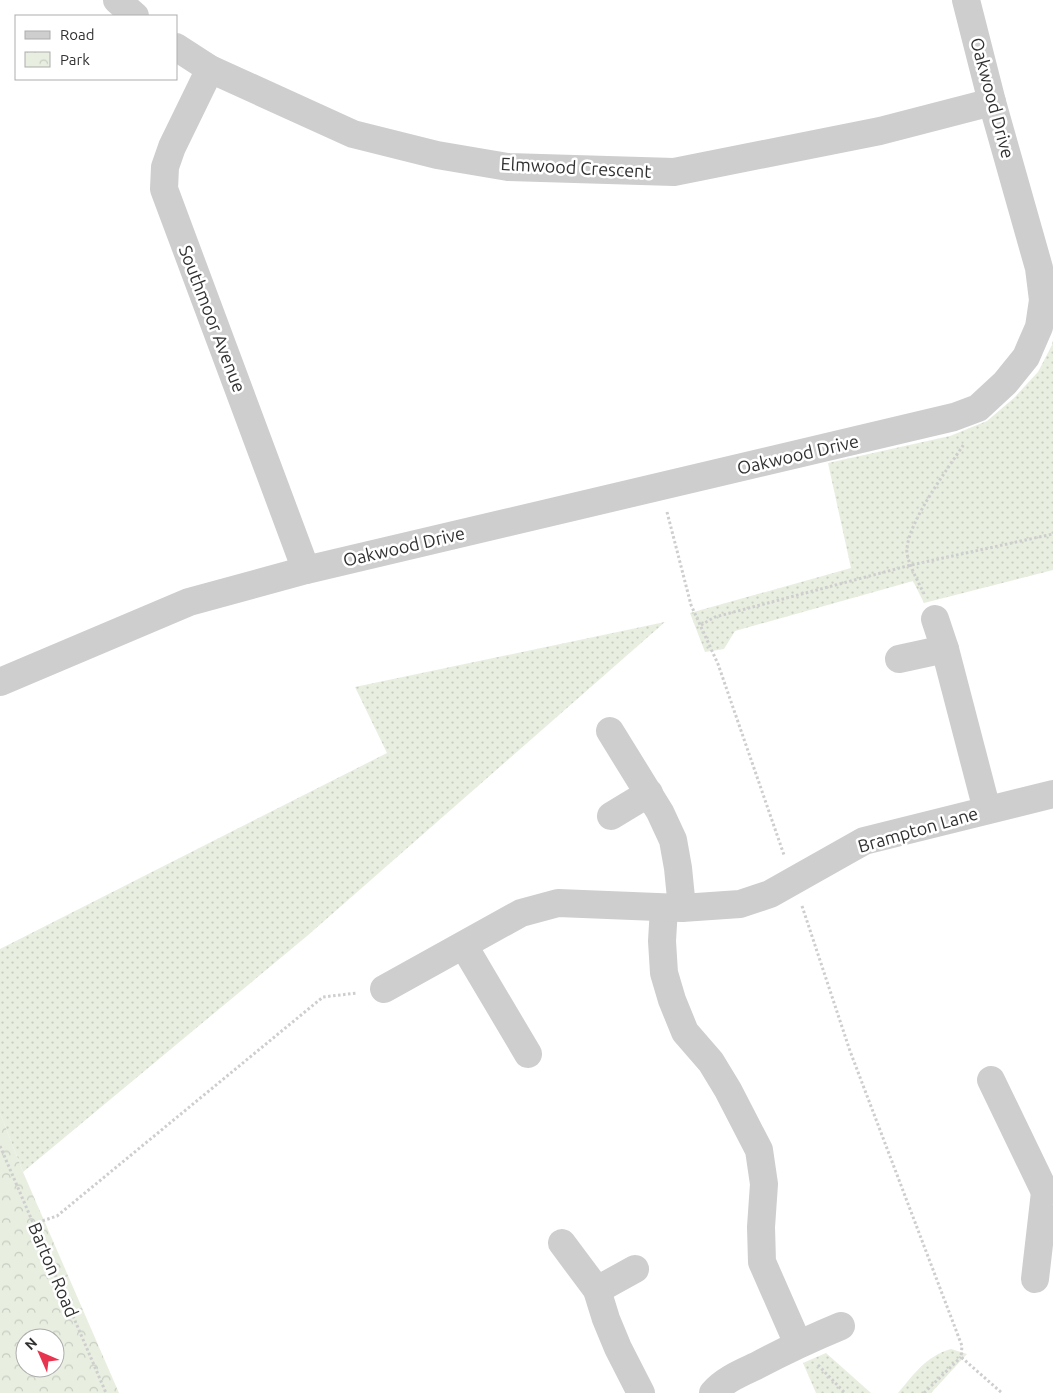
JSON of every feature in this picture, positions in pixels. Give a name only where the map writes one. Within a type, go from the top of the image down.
[{"type":"street","points":[[117,0],[134,15]]},
{"type":"street","name":"Oakwood Drive","points":[[0,682],[189,602],[306,570],[954,417],[978,408],[1005,383],[1026,357],[1039,327],[1043,300],[1039,268],[992,102],[966,0]]},
{"type":"street","name":"Elmwood Crescent","points":[[178,48],[210,69],[353,134],[437,155],[508,166],[674,172],[880,131],[992,102]]},
{"type":"street","name":"Southmoor Avenue","points":[[210,69],[172,147],[165,167],[164,189],[306,570]]},
{"type":"street","name":"Brampton Lane","points":[[936,620],[987,810]]},
{"type":"street","points":[[899,659],[945,649]]},
{"type":"street","points":[[610,731],[660,812],[673,840],[678,868],[673,908],[662,941],[664,972],[672,1000],[685,1032],[711,1062],[728,1090],[759,1150],[764,1184],[761,1227],[762,1262],[802,1342]]},
{"type":"street","points":[[611,816],[648,793]]},
{"type":"street","name":"Brampton Lane","points":[[384,989],[521,913],[558,903],[673,908],[740,904],[770,894],[864,841],[1053,794]]},
{"type":"street","points":[[464,946],[528,1054]]},
{"type":"street","points":[[991,1080],[1049,1191],[1035,1279]]},
{"type":"street","points":[[562,1243],[597,1290],[618,1348],[641,1393]]},
{"type":"street","points":[[597,1290],[635,1268]]},
{"type":"street","points":[[713,1393],[719,1386],[735,1377],[802,1342],[841,1326]]},
{"type":"path","points":[[936,620],[911,565],[906,549],[914,522],[977,424],[978,408]]},
{"type":"path","points":[[660,487],[691,605],[718,664],[850,1051],[962,1346],[961,1358],[924,1393]]},
{"type":"path","points":[[701,625],[715,617],[911,565],[1053,534]]},
{"type":"path","points":[[33,1224],[57,1216],[323,997],[384,989]]},
{"type":"path","name":"Barton Road","points":[[0,1146],[106,1393]]},
{"type":"path","points":[[802,1342],[819,1367],[845,1393]]},
{"type":"path","points":[[961,1358],[1002,1393]]},
{"type":"green space","points":[[1053,340],[1053,570],[924,603],[913,581],[735,631],[724,649],[705,652],[690,613],[851,568],[828,463],[950,436],[987,421],[1014,398],[1038,372]]},
{"type":"green space","points":[[665,622],[307,936],[23,1172],[0,1113],[0,949],[387,753],[355,687]]},
{"type":"green space","points":[[0,1113],[23,1172],[119,1393],[0,1393]]},
{"type":"green space","points":[[951,1349],[967,1354],[931,1393],[898,1393],[915,1372],[927,1361]]},
{"type":"green space","points":[[826,1353],[871,1393],[816,1393],[803,1363]]}]
